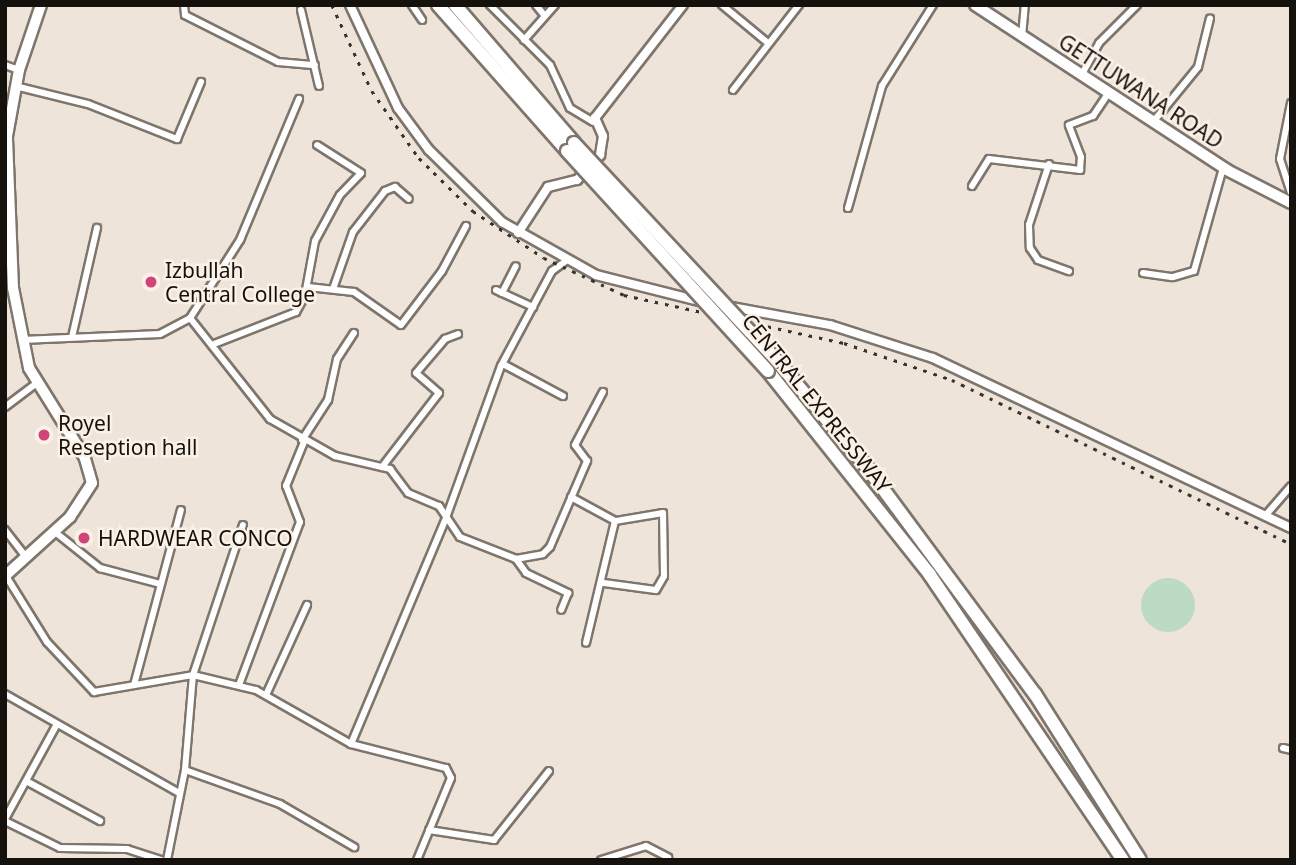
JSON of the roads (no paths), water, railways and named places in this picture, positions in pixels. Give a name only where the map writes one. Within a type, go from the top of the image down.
[{"type":"highway","name":"CENTRAL EXPRESSWAY","points":[[438,5],[743,339],[930,575],[1123,860]]},
{"type":"highway","name":"CENTRAL EXPRESSWAY","points":[[455,5],[570,147],[754,333],[866,466],[1035,694],[1138,854],[1146,860]]},
{"type":"main road","points":[[6,576],[55,532],[89,493],[92,471],[37,383],[20,340],[6,176],[15,86],[41,5]]},
{"type":"main road","name":"GETTUWANA ROAD","points":[[975,5],[1223,168],[1291,203]]},
{"type":"street","points":[[184,5],[185,15],[278,62],[315,65]]},
{"type":"street","points":[[350,5],[413,129],[466,189],[518,233],[567,260],[659,293],[830,326],[933,358],[1291,528]]},
{"type":"street","points":[[412,5],[422,20]]},
{"type":"street","points":[[490,5],[550,65],[570,108],[593,122],[603,136],[600,155],[577,180],[548,187],[518,233]]},
{"type":"street","points":[[536,5],[545,16]]},
{"type":"street","points":[[524,40],[555,5]]},
{"type":"street","points":[[593,122],[683,5]]},
{"type":"street","points":[[722,5],[768,43]]},
{"type":"street","points":[[733,90],[799,5]]},
{"type":"street","points":[[848,208],[882,86],[933,5]]},
{"type":"street","points":[[1023,37],[1025,5]]},
{"type":"street","points":[[1082,74],[1099,43],[1135,7]]},
{"type":"street","points":[[301,10],[319,86]]},
{"type":"street","points":[[1153,121],[1198,67],[1210,19]]},
{"type":"street","points":[[5,65],[19,70]]},
{"type":"street","points":[[15,86],[88,104],[177,139],[201,82]]},
{"type":"street","points":[[972,186],[989,159],[1082,167],[1069,125],[1093,116],[1109,92]]},
{"type":"street","points":[[20,340],[160,334],[190,318],[240,240],[299,99]]},
{"type":"street","points":[[1291,103],[1280,159],[1291,192]]},
{"type":"street","points":[[214,344],[296,312],[308,287],[315,241],[340,195],[361,173],[317,145]]},
{"type":"street","points":[[1049,164],[1029,226],[1030,248],[1038,260],[1069,271]]},
{"type":"street","points":[[1143,273],[1173,277],[1194,271],[1223,168]]},
{"type":"street","points":[[333,289],[347,244],[385,191],[395,187],[409,199]]},
{"type":"street","points":[[308,287],[355,292],[401,325],[442,271],[466,226]]},
{"type":"street","points":[[72,337],[97,228]]},
{"type":"street","points":[[351,744],[446,517],[503,364],[552,271],[567,260]]},
{"type":"street","points":[[516,266],[499,292],[533,307]]},
{"type":"street","points":[[190,318],[241,374],[247,398],[303,441],[382,467],[408,493],[446,517],[460,537],[516,559],[543,554],[587,461],[575,445],[603,392]]},
{"type":"street","points":[[239,685],[300,522],[286,485],[303,441],[328,400],[337,359],[354,333]]},
{"type":"street","points":[[382,467],[439,393],[416,373],[445,339],[458,334]]},
{"type":"street","points":[[503,364],[563,396]]},
{"type":"street","points":[[5,407],[37,383]]},
{"type":"street","points":[[1265,516],[1291,485]]},
{"type":"street","points":[[571,497],[615,521],[663,513],[664,576],[656,590],[604,583]]},
{"type":"street","points":[[134,685],[181,510]]},
{"type":"street","points":[[586,643],[604,583],[615,521]]},
{"type":"street","points":[[167,860],[185,770],[192,674],[243,525]]},
{"type":"street","points":[[5,530],[26,557]]},
{"type":"street","points":[[55,532],[100,568],[160,584]]},
{"type":"street","points":[[516,559],[526,573],[568,593],[561,610]]},
{"type":"street","points":[[6,576],[79,683],[94,692],[192,674],[267,695],[351,744],[446,768],[451,778],[417,860]]},
{"type":"street","points":[[267,695],[307,605]]},
{"type":"street","points":[[5,694],[179,793]]},
{"type":"street","points":[[57,724],[28,782],[5,820],[60,848],[127,849],[161,860]]},
{"type":"street","points":[[1283,748],[1291,750]]},
{"type":"street","points":[[185,770],[280,804],[354,847]]},
{"type":"street","points":[[429,830],[494,840],[549,771]]},
{"type":"street","points":[[28,782],[100,821]]},
{"type":"street","points":[[601,860],[646,846],[668,857]]},
{"type":"railway","points":[[332,5],[372,91],[419,158],[473,211],[544,258],[624,295],[844,343],[952,380],[1291,544]]},
{"type":"place","name":"Izbullah Central College","points":[[151,282]]},
{"type":"place","name":"Royel Reseption hall","points":[[44,435]]},
{"type":"place","name":"HARDWEAR CONCO","points":[[84,538]]}]
